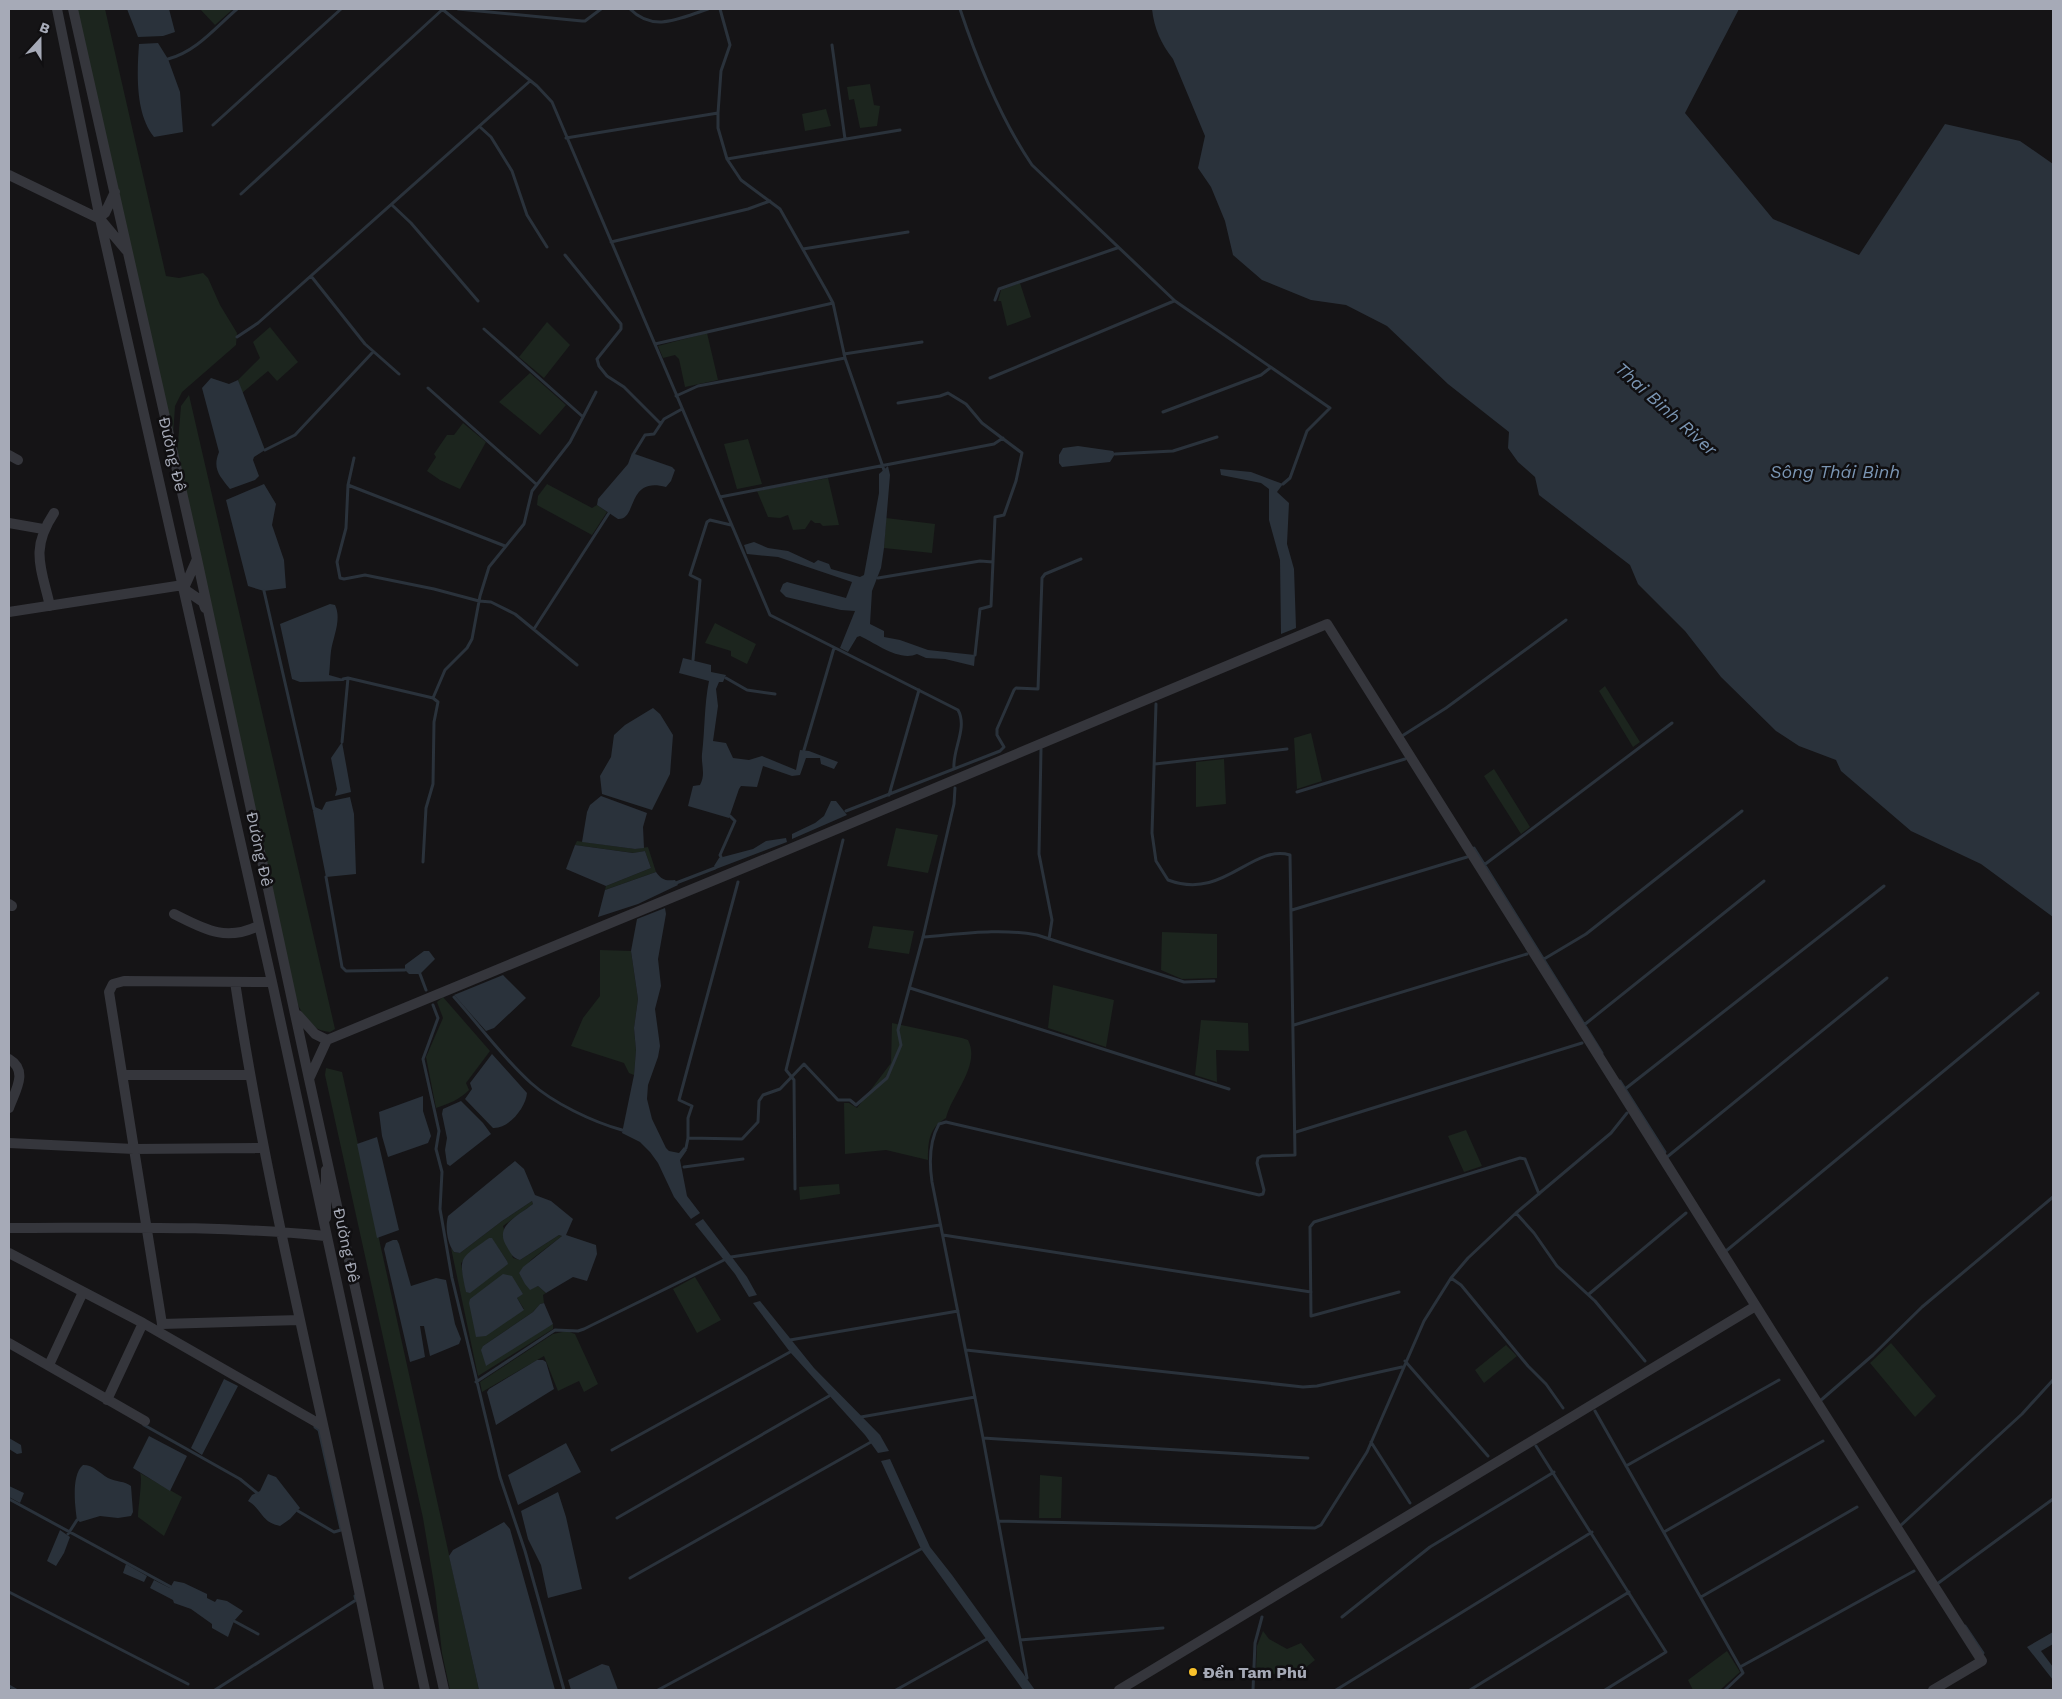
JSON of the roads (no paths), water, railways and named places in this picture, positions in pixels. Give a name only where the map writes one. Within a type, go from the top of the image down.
[{"type":"street","name":"Đường Đê","points":[[57,9],[99,219],[184,587],[272,982],[424,1690]]},
{"type":"street","name":"Đường Đê","points":[[73,9],[197,559],[309,1079],[327,1153],[444,1690]]},
{"type":"street","points":[[9,175],[99,219],[128,252]]},
{"type":"street","points":[[99,219],[105,213],[115,192]]},
{"type":"street","points":[[50,606],[39,556],[39,545],[43,529],[54,513]]},
{"type":"street","points":[[9,523],[43,529]]},
{"type":"street","points":[[184,587],[197,559]]},
{"type":"street","points":[[9,612],[184,587],[203,602],[211,627]]},
{"type":"street","points":[[309,1079],[327,1040],[1327,624],[1684,1191],[1754,1307],[1982,1661],[1933,1690]]},
{"type":"street","points":[[174,914],[221,934],[239,934],[258,926]]},
{"type":"street","points":[[159,1328],[148,1228],[123,1074],[109,1002],[109,992],[113,984],[124,981],[272,982]]},
{"type":"street","points":[[235,982],[249,1075],[379,1690]]},
{"type":"street","points":[[295,1012],[315,1034],[327,1040]]},
{"type":"street","points":[[9,1059],[19,1068],[21,1075],[9,1108]]},
{"type":"street","points":[[123,1074],[249,1075]]},
{"type":"street","points":[[9,1143],[134,1149],[264,1148]]},
{"type":"street","points":[[9,1228],[148,1228],[281,1232],[325,1236],[327,1153]]},
{"type":"street","points":[[9,1253],[144,1323],[159,1328],[323,1426]]},
{"type":"street","points":[[49,1365],[83,1292]]},
{"type":"street","points":[[1120,1690],[1754,1307]]},
{"type":"street","points":[[159,1328],[300,1320]]},
{"type":"street","points":[[107,1400],[144,1323]]},
{"type":"street","points":[[9,1343],[145,1421]]},
{"type":"water","points":[[127,9],[169,9],[175,32],[163,36],[138,37]]},
{"type":"water","name":"Sông Thái Bình","points":[[1152,9],[1739,9],[1685,113],[1773,219],[1859,255],[1945,124],[2020,141],[2053,164],[2053,917],[1981,864],[1911,831],[1841,771],[1836,760],[1799,746],[1776,731],[1721,677],[1685,631],[1638,584],[1630,565],[1539,495],[1535,477],[1518,462],[1508,448],[1509,432],[1448,384],[1387,326],[1346,305],[1311,300],[1262,280],[1233,255],[1225,221],[1211,187],[1198,168],[1205,136],[1173,59],[1159,36],[1154,23]]},
{"type":"water","points":[[158,43],[168,59],[180,92],[183,132],[154,137],[143,116],[140,105],[138,55],[139,44]]},
{"type":"water","points":[[211,378],[229,384],[238,380],[265,450],[254,457],[253,460],[259,476],[255,480],[230,489],[218,472],[216,463],[219,452],[202,388]]},
{"type":"water","points":[[1078,446],[1113,451],[1115,454],[1110,462],[1062,467],[1059,463],[1059,455],[1063,448]]},
{"type":"water","points":[[632,453],[672,467],[675,470],[671,481],[666,487],[653,485],[644,488],[634,499],[628,513],[618,519],[597,505],[598,499],[628,464]]},
{"type":"water","points":[[888,466],[890,475],[884,548],[881,568],[872,591],[870,624],[884,631],[884,637],[900,640],[928,650],[975,655],[974,666],[945,659],[926,658],[917,654],[903,656],[895,654],[860,636],[857,637],[848,652],[840,648],[855,611],[841,610],[786,597],[780,591],[783,584],[787,582],[846,598],[852,582],[778,557],[747,554],[744,545],[754,542],[768,548],[788,551],[814,563],[818,560],[829,564],[831,569],[860,577],[864,575],[879,493],[879,474]]},
{"type":"water","points":[[1220,469],[1251,472],[1283,484],[1277,492],[1289,503],[1287,544],[1294,569],[1296,628],[1281,634],[1280,560],[1269,520],[1269,489],[1261,483],[1221,475]]},
{"type":"water","points":[[264,484],[276,504],[272,525],[284,560],[286,588],[264,591],[248,586],[226,500]]},
{"type":"water","points":[[330,604],[335,605],[338,616],[331,651],[329,675],[344,681],[300,682],[292,679],[280,624]]},
{"type":"water","points":[[683,658],[711,665],[711,672],[726,675],[723,682],[719,682],[716,689],[718,706],[713,741],[726,743],[733,758],[749,760],[762,756],[796,770],[800,750],[809,751],[838,762],[834,769],[821,764],[820,758],[806,758],[800,775],[792,776],[763,766],[757,787],[741,786],[739,789],[729,818],[688,806],[693,786],[700,785],[703,777],[702,754],[709,681],[679,673]]},
{"type":"water","points":[[653,708],[660,714],[673,735],[670,774],[652,810],[602,794],[600,776],[611,757],[614,735],[625,725]]},
{"type":"water","points":[[342,742],[351,792],[335,796],[337,789],[331,758]]},
{"type":"water","points":[[601,796],[647,813],[643,827],[644,848],[635,849],[582,842],[587,812],[590,805]]},
{"type":"water","points":[[350,797],[354,814],[356,874],[326,877],[313,811],[315,807],[322,810],[326,802]]},
{"type":"water","points":[[831,801],[836,801],[847,815],[792,839],[792,834],[815,823],[824,816]]},
{"type":"water","points":[[786,838],[787,842],[716,869],[714,866],[719,858],[753,849],[766,841]]},
{"type":"water","points":[[575,845],[633,853],[645,851],[651,868],[606,886],[566,869]]},
{"type":"water","points":[[656,872],[664,879],[675,880],[678,885],[638,904],[598,917],[605,890]]},
{"type":"water","points":[[665,908],[666,914],[658,959],[661,986],[655,1009],[660,1046],[648,1085],[647,1099],[652,1119],[666,1148],[669,1151],[679,1153],[684,1147],[687,1150],[680,1160],[687,1196],[700,1213],[691,1219],[674,1197],[658,1163],[650,1152],[640,1142],[622,1133],[634,1075],[636,1050],[634,1028],[638,999],[631,951],[637,919]]},
{"type":"water","points":[[424,951],[429,951],[435,959],[420,974],[409,974],[405,970],[405,965]]},
{"type":"water","points":[[503,975],[526,998],[494,1028],[486,1031],[454,995]]},
{"type":"water","points":[[492,1054],[527,1093],[524,1105],[516,1116],[505,1125],[493,1128],[465,1099],[472,1089],[470,1083]]},
{"type":"water","points":[[423,1096],[423,1111],[431,1136],[428,1143],[388,1157],[382,1136],[379,1112]]},
{"type":"water","points":[[461,1101],[491,1134],[450,1166],[447,1164],[445,1150],[447,1138],[442,1114],[443,1109]]},
{"type":"water","points":[[377,1137],[399,1230],[377,1238],[357,1144]]},
{"type":"water","points":[[515,1161],[524,1169],[535,1195],[551,1201],[573,1219],[566,1235],[596,1245],[597,1254],[587,1281],[573,1277],[546,1293],[538,1286],[530,1290],[525,1284],[519,1273],[523,1267],[562,1236],[559,1235],[520,1260],[512,1255],[503,1240],[505,1227],[514,1217],[533,1204],[532,1201],[460,1253],[454,1252],[447,1235],[448,1216]]},
{"type":"water","points":[[703,1219],[747,1277],[757,1295],[749,1297],[735,1274],[695,1224]]},
{"type":"water","points":[[489,1238],[492,1238],[508,1264],[470,1293],[466,1292],[462,1271],[464,1259],[472,1250]]},
{"type":"water","points":[[397,1240],[399,1244],[411,1286],[436,1278],[446,1280],[455,1324],[461,1339],[459,1344],[430,1356],[424,1326],[420,1326],[425,1357],[410,1362],[384,1249],[386,1243]]},
{"type":"water","points":[[503,1274],[512,1276],[523,1294],[517,1298],[524,1310],[486,1336],[476,1337],[469,1303],[470,1299]]},
{"type":"water","points":[[760,1301],[814,1368],[880,1435],[889,1451],[878,1453],[865,1435],[790,1352],[753,1303]]},
{"type":"water","points":[[544,1303],[553,1324],[486,1366],[481,1350],[483,1346]]},
{"type":"water","points":[[537,1360],[546,1362],[554,1389],[496,1425],[487,1392]]},
{"type":"water","points":[[224,1379],[238,1386],[202,1455],[191,1448]]},
{"type":"water","points":[[149,1436],[187,1456],[170,1491],[133,1468]]},
{"type":"water","points":[[9,1438],[21,1445],[22,1453],[17,1454],[9,1449]]},
{"type":"water","points":[[566,1443],[581,1472],[518,1505],[508,1475]]},
{"type":"water","points":[[890,1459],[930,1547],[1035,1690],[1023,1690],[921,1549],[881,1461]]},
{"type":"water","points":[[83,1465],[93,1468],[108,1478],[131,1486],[133,1512],[131,1516],[118,1518],[100,1516],[80,1522],[77,1520],[75,1483],[79,1470]]},
{"type":"water","points":[[268,1474],[276,1477],[300,1508],[280,1526],[269,1522],[248,1501],[252,1495],[260,1491]]},
{"type":"water","points":[[9,1486],[24,1493],[20,1503],[9,1497]]},
{"type":"water","points":[[558,1492],[566,1517],[582,1589],[548,1598],[541,1565],[528,1539],[521,1511]]},
{"type":"water","points":[[504,1522],[510,1529],[555,1690],[479,1690],[449,1556],[453,1550]]},
{"type":"water","points":[[60,1530],[70,1537],[64,1553],[56,1566],[47,1561]]},
{"type":"water","points":[[126,1564],[147,1576],[144,1582],[123,1573]]},
{"type":"water","points":[[154,1580],[170,1588],[174,1581],[184,1583],[207,1594],[207,1598],[215,1602],[217,1599],[227,1601],[243,1611],[234,1621],[228,1637],[212,1628],[212,1624],[191,1609],[174,1603],[173,1600],[150,1588]]},
{"type":"water","points":[[2053,1632],[2053,1644],[2041,1651],[2053,1667],[2053,1680],[2027,1647]]},
{"type":"water","points":[[602,1664],[609,1666],[618,1690],[571,1690],[568,1680]]},
{"type":"waterway","points":[[168,59],[178,56],[197,45],[237,9]]},
{"type":"waterway","points":[[213,125],[341,9]]},
{"type":"waterway","points":[[442,9],[537,86],[552,102],[770,615],[958,710],[961,717],[961,732],[955,754],[954,769]]},
{"type":"waterway","points":[[241,194],[443,9]]},
{"type":"waterway","points":[[458,9],[582,21],[585,21],[601,9]]},
{"type":"waterway","points":[[630,9],[639,16],[658,22],[677,19],[708,9]]},
{"type":"waterway","points":[[720,9],[730,45],[721,71],[718,113],[718,128],[727,159],[741,180],[780,209],[833,303],[845,358],[884,470]]},
{"type":"waterway","points":[[960,9],[974,50],[991,90],[1020,147],[1032,165],[1175,301],[1330,408],[1307,431],[1290,478],[1283,484]]},
{"type":"waterway","points":[[832,45],[845,139]]},
{"type":"waterway","points":[[237,337],[258,323],[530,81]]},
{"type":"waterway","points":[[566,138],[718,113]]},
{"type":"waterway","points":[[480,127],[491,137],[512,171],[527,215],[547,247]]},
{"type":"waterway","points":[[727,159],[900,130]]},
{"type":"waterway","points":[[611,242],[748,209],[770,201]]},
{"type":"waterway","points":[[392,205],[411,223],[478,301]]},
{"type":"waterway","points":[[803,249],[908,232]]},
{"type":"waterway","points":[[995,300],[999,289],[1117,248]]},
{"type":"waterway","points":[[565,255],[621,324],[621,329],[597,359],[599,366],[607,376],[624,387],[660,423]]},
{"type":"waterway","points":[[311,276],[365,344],[399,374]]},
{"type":"waterway","points":[[990,378],[1174,301]]},
{"type":"waterway","points":[[655,344],[833,303]]},
{"type":"waterway","points":[[484,329],[582,416]]},
{"type":"waterway","points":[[844,354],[922,342]]},
{"type":"waterway","points":[[265,450],[295,435],[373,352]]},
{"type":"waterway","points":[[676,396],[698,386],[845,358]]},
{"type":"waterway","points":[[1163,412],[1261,375],[1270,368]]},
{"type":"waterway","points":[[428,388],[536,484]]},
{"type":"waterway","points":[[343,679],[348,678],[433,698],[445,670],[467,648],[472,639],[480,596],[489,567],[524,524],[532,491],[570,442],[596,392]]},
{"type":"waterway","points":[[898,403],[948,393],[966,404],[982,423],[1022,453],[1016,481],[1004,515],[995,517],[991,606],[980,609],[975,655]]},
{"type":"waterway","points":[[634,453],[645,435],[654,434],[664,419],[682,409]]},
{"type":"waterway","points":[[1115,454],[1173,451],[1217,437]]},
{"type":"waterway","points":[[720,497],[994,444],[1003,438]]},
{"type":"waterway","points":[[354,458],[348,485],[346,528],[337,562],[340,578],[365,575],[434,589],[479,601],[491,602],[515,614],[577,665]]},
{"type":"waterway","points":[[348,485],[505,546]]},
{"type":"waterway","points":[[534,629],[609,513]]},
{"type":"waterway","points":[[693,660],[700,580],[690,575],[707,522],[710,520],[731,525]]},
{"type":"waterway","points":[[846,811],[1000,751],[1004,747],[997,735],[997,729],[1014,690],[1016,688],[1038,689],[1042,578],[1045,574],[1081,559]]},
{"type":"waterway","points":[[878,578],[980,561],[993,562]]},
{"type":"waterway","points":[[264,591],[314,809]]},
{"type":"waterway","points":[[1402,736],[1446,708],[1566,620]]},
{"type":"waterway","points":[[804,750],[834,648]]},
{"type":"waterway","points":[[342,742],[348,678]]},
{"type":"waterway","points":[[726,678],[747,690],[775,694]]},
{"type":"waterway","points":[[889,795],[919,690]]},
{"type":"waterway","points":[[423,862],[426,808],[433,784],[434,722],[438,702],[433,698]]},
{"type":"waterway","points":[[1027,1678],[983,1438],[932,1182],[931,1152],[933,1138],[939,1124],[946,1122],[1259,1195],[1263,1194],[1264,1190],[1257,1163],[1258,1158],[1262,1156],[1295,1155],[1290,855],[1276,854],[1262,857],[1221,878],[1205,883],[1188,885],[1168,880],[1156,861],[1152,833],[1156,704]]},
{"type":"waterway","points":[[1484,865],[1672,723]]},
{"type":"waterway","points":[[1041,749],[1039,854],[1052,920],[1049,939]]},
{"type":"waterway","points":[[1155,764],[1287,749]]},
{"type":"waterway","points":[[1297,792],[1405,759]]},
{"type":"waterway","points":[[738,882],[679,1100],[692,1106],[688,1118],[688,1138],[742,1139],[758,1122],[759,1101],[763,1095],[780,1089],[804,1064],[838,1100],[850,1100],[856,1105],[887,1078],[901,1045],[898,1030],[923,937],[954,804],[955,788]]},
{"type":"waterway","points":[[1544,959],[1586,934],[1742,811]]},
{"type":"waterway","points":[[721,857],[720,855],[735,821],[730,816]]},
{"type":"waterway","points":[[795,1189],[794,1080],[786,1070],[843,840]]},
{"type":"waterway","points":[[1474,848],[1602,1053]]},
{"type":"waterway","points":[[1292,910],[1467,857]]},
{"type":"waterway","points":[[676,883],[715,868]]},
{"type":"waterway","points":[[326,877],[342,967],[346,971],[405,970]]},
{"type":"waterway","points":[[1584,1025],[1764,881]]},
{"type":"waterway","points":[[1625,1089],[1884,886]]},
{"type":"waterway","points":[[923,937],[995,932],[1037,935],[1184,982],[1214,981]]},
{"type":"waterway","points":[[1294,1025],[1527,954]]},
{"type":"waterway","points":[[420,974],[426,990]]},
{"type":"waterway","points":[[1667,1157],[1887,978]]},
{"type":"waterway","points":[[910,988],[1229,1089]]},
{"type":"waterway","points":[[1726,1251],[2038,993]]},
{"type":"waterway","points":[[454,997],[491,1041],[531,1083],[550,1098],[574,1111],[622,1130]]},
{"type":"waterway","points":[[433,1005],[438,1018],[423,1059],[439,1131],[436,1149],[442,1172],[440,1209],[452,1278],[500,1477],[525,1551],[564,1690]]},
{"type":"waterway","points":[[1296,1132],[1582,1043]]},
{"type":"waterway","points":[[1620,1081],[1665,1152]]},
{"type":"waterway","points":[[999,1521],[1315,1528],[1321,1525],[1367,1452],[1424,1321],[1451,1278],[1468,1258],[1516,1213],[1611,1133],[1627,1113]]},
{"type":"waterway","points":[[686,1148],[688,1138]]},
{"type":"waterway","points":[[1399,1292],[1311,1316],[1310,1227],[1314,1222],[1520,1158],[1525,1159],[1539,1194]]},
{"type":"waterway","points":[[684,1167],[743,1159]]},
{"type":"waterway","points":[[1820,1401],[1873,1355],[1922,1307],[2053,1197]]},
{"type":"waterway","points":[[1516,1213],[1534,1233],[1557,1266],[1595,1301],[1645,1361]]},
{"type":"waterway","points":[[1589,1294],[1686,1213]]},
{"type":"waterway","points":[[731,1257],[940,1225]]},
{"type":"waterway","points":[[943,1235],[1311,1292]]},
{"type":"waterway","points":[[476,1382],[555,1330],[578,1331],[584,1329],[724,1260]]},
{"type":"waterway","points":[[1451,1278],[1461,1285],[1528,1366],[1546,1384],[1563,1408]]},
{"type":"waterway","points":[[790,1340],[958,1311]]},
{"type":"waterway","points":[[966,1350],[1303,1387],[1317,1386],[1402,1367]]},
{"type":"waterway","points":[[612,1450],[790,1352]]},
{"type":"waterway","points":[[1405,1361],[1488,1456]]},
{"type":"waterway","points":[[1626,1466],[1779,1380]]},
{"type":"waterway","points":[[1900,1526],[2022,1414],[2053,1380]]},
{"type":"waterway","points":[[617,1518],[829,1396]]},
{"type":"waterway","points":[[861,1417],[975,1397]]},
{"type":"waterway","points":[[1595,1411],[1743,1673],[1725,1690]]},
{"type":"waterway","points":[[144,1425],[240,1479],[257,1493]]},
{"type":"waterway","points":[[315,1427],[319,1430],[341,1529]]},
{"type":"waterway","points":[[983,1438],[1308,1458]]},
{"type":"waterway","points":[[1664,1532],[1823,1441]]},
{"type":"waterway","points":[[630,1578],[871,1442]]},
{"type":"waterway","points":[[1371,1442],[1410,1503]]},
{"type":"waterway","points":[[1536,1446],[1666,1652],[1605,1690]]},
{"type":"waterway","points":[[1342,1617],[1430,1547],[1554,1472]]},
{"type":"waterway","points":[[9,1499],[171,1587]]},
{"type":"waterway","points":[[1937,1584],[2053,1499]]},
{"type":"waterway","points":[[1701,1597],[1857,1507]]},
{"type":"waterway","points":[[298,1511],[334,1532],[341,1530]]},
{"type":"waterway","points":[[68,1534],[77,1520]]},
{"type":"waterway","points":[[1336,1690],[1592,1532]]},
{"type":"waterway","points":[[658,1690],[921,1549]]},
{"type":"waterway","points":[[1740,1667],[1914,1571]]},
{"type":"waterway","points":[[9,1592],[188,1684]]},
{"type":"waterway","points":[[1470,1690],[1629,1592]]},
{"type":"waterway","points":[[215,1690],[356,1600],[355,1596]]},
{"type":"waterway","points":[[1253,1690],[1255,1643],[1262,1617]]},
{"type":"waterway","points":[[234,1621],[258,1634]]},
{"type":"waterway","points":[[1965,1626],[1983,1653]]},
{"type":"waterway","points":[[1020,1640],[1163,1628]]},
{"type":"waterway","points":[[896,1690],[987,1639]]},
{"type":"waterway","points":[[9,1686],[16,1690]]},
{"type":"place","name":"Đền Tam Phủ","points":[[1193,1672]]},
{"type":"water label","name":"Thai Binh River","points":[[1666,409]]}]
